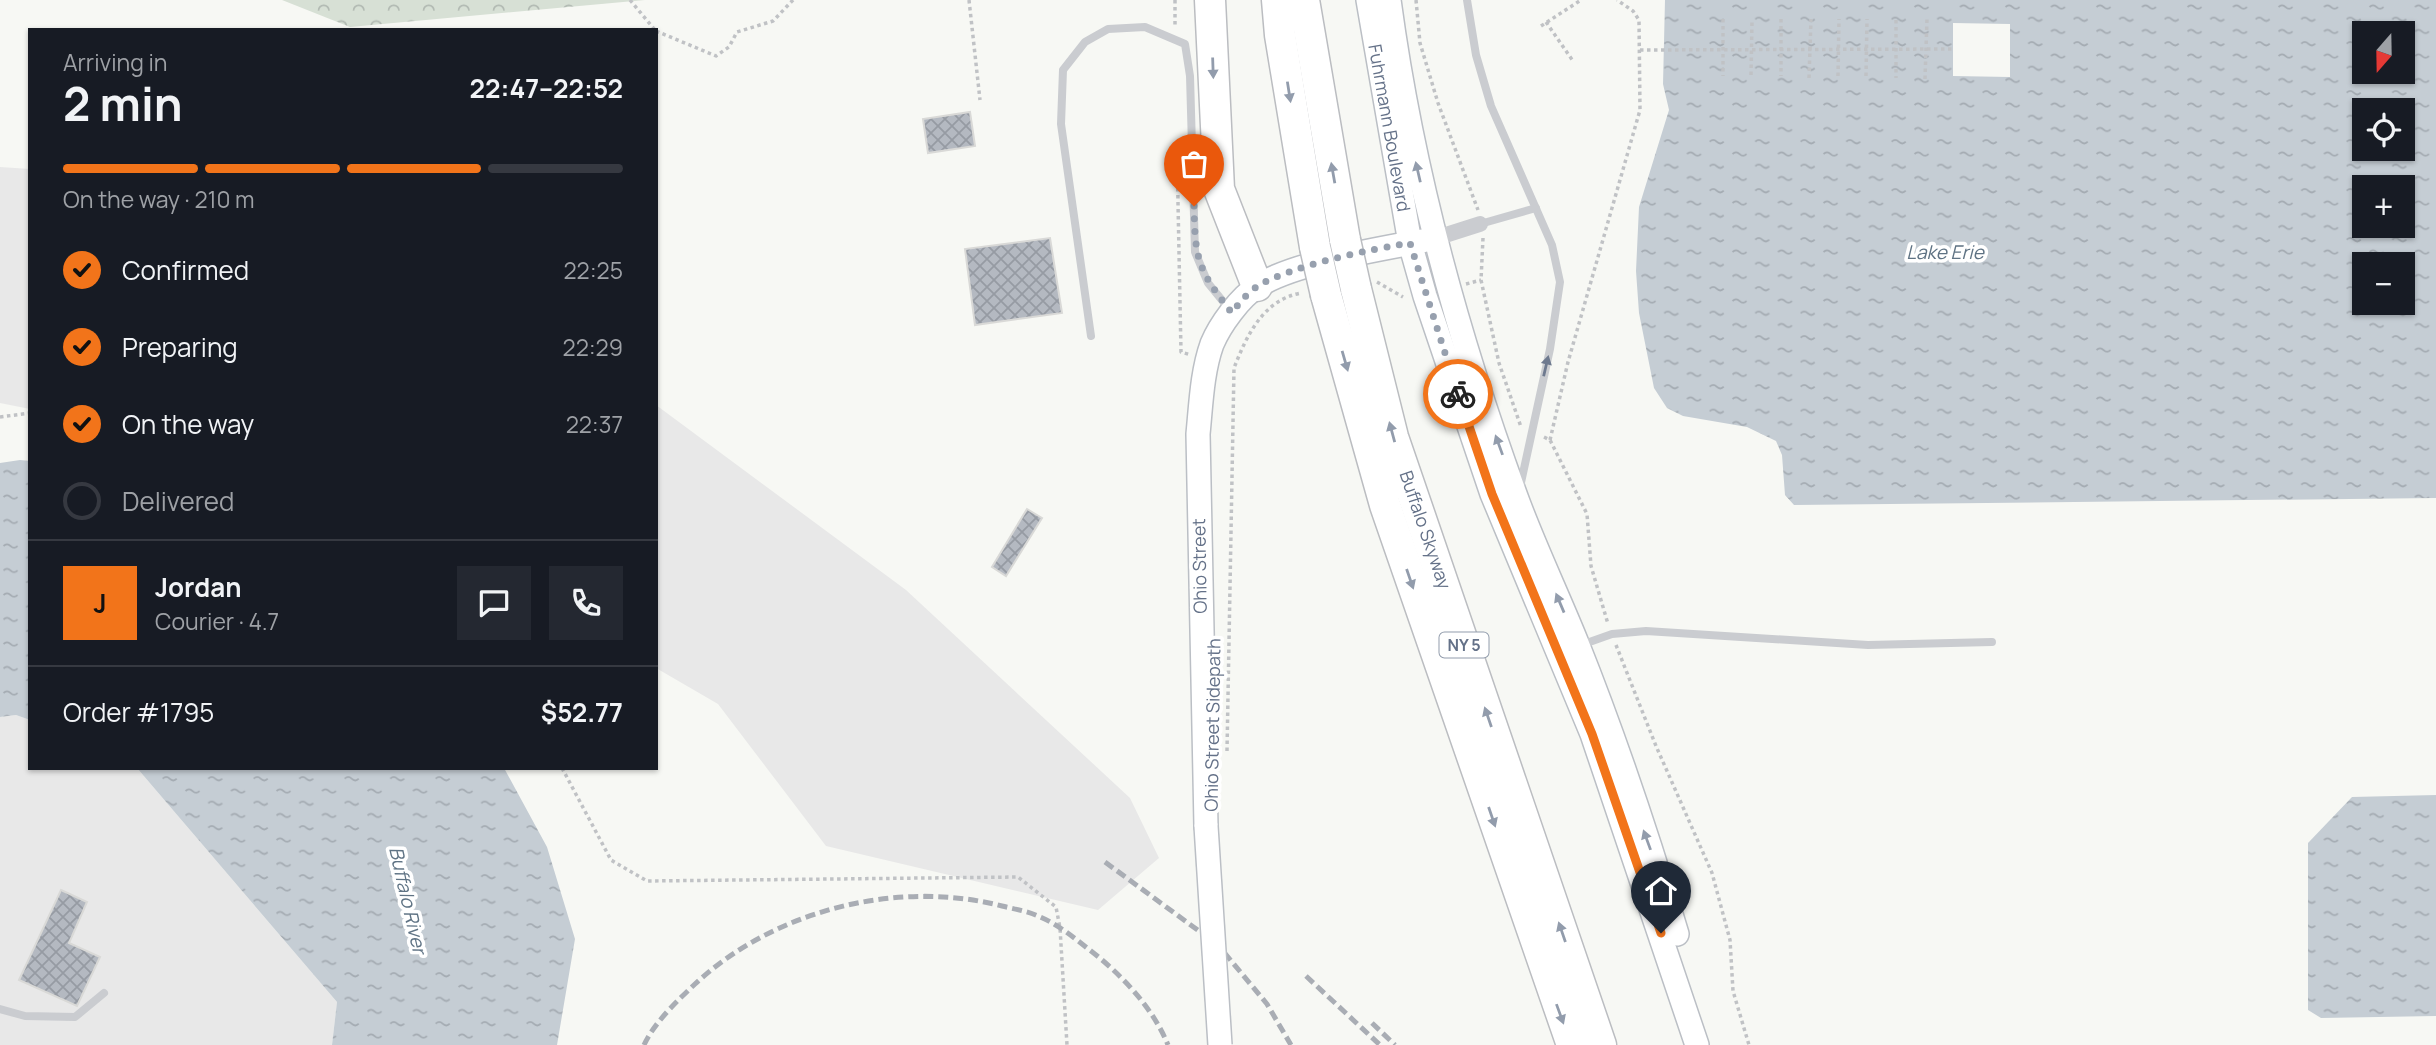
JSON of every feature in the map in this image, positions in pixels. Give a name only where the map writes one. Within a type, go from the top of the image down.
[{"type":"highway","points":[[1210,0],[1219,189],[1257,286]]},
{"type":"highway","name":"Buffalo Skyway","points":[[1277,0],[1280,35],[1315,247],[1316,294],[1385,505],[1572,1045]]},
{"type":"highway","name":"Buffalo Skyway","points":[[1304,0],[1346,240],[1364,284],[1393,437],[1601,1045]]},
{"type":"street","name":"Fuhrmann Boulevard","points":[[1368,0],[1410,243],[1492,494],[1568,650],[1659,874],[1711,1045]]},
{"type":"street","name":"Fuhrmann Boulevard","points":[[1389,0],[1401,96],[1433,239],[1478,386],[1568,650],[1592,734],[1698,1045]]},
{"type":"street","points":[[1433,239],[1482,232]]},
{"type":"street","name":"Ohio Street","points":[[1220,1045],[1206,825],[1198,434],[1204,376],[1213,343],[1232,313],[1257,286],[1340,259],[1433,239]]},
{"type":"lane","points":[[1467,0],[1476,55],[1491,106],[1552,245],[1560,282],[1550,349],[1523,460],[1521,510]]},
{"type":"lane","points":[[1091,336],[1061,124],[1063,69],[1085,42],[1108,29],[1145,27],[1185,44],[1189,76],[1195,252],[1208,283],[1232,313]]},
{"type":"lane","points":[[1482,232],[1536,208]]},
{"type":"lane","points":[[1568,650],[1612,634],[1646,631],[1868,645],[1992,642]]},
{"type":"lane","points":[[0,1009],[24,1016],[75,1017],[104,993]]},
{"type":"path","points":[[630,0],[654,28]]},
{"type":"path","points":[[658,31],[716,56],[729,47],[737,32],[773,21],[793,0]]},
{"type":"path","points":[[969,0],[979,100]]},
{"type":"path","points":[[1175,0],[1175,28]]},
{"type":"path","points":[[1416,0],[1420,43],[1438,103],[1477,205]]},
{"type":"path","points":[[1541,26],[1581,0]]},
{"type":"path","points":[[1607,621],[1591,566],[1587,514],[1550,440],[1568,362],[1637,121],[1639,20],[1633,11],[1617,0]]},
{"type":"path","points":[[1723,19],[1723,76]]},
{"type":"path","points":[[1781,19],[1781,76]]},
{"type":"path","points":[[1809,78],[1811,19]]},
{"type":"path","points":[[1838,76],[1839,19]]},
{"type":"path","points":[[1866,76],[1867,19]]},
{"type":"path","points":[[1926,79],[1927,19]]},
{"type":"path","points":[[1896,20],[1896,78]]},
{"type":"path","points":[[1751,75],[1752,21]]},
{"type":"path","points":[[1546,22],[1573,61]]},
{"type":"path","points":[[1640,50],[1953,49]]},
{"type":"path","points":[[1177,147],[1181,352],[1184,353]]},
{"type":"path","points":[[1482,232],[1481,280],[1499,363],[1515,416],[1525,430]]},
{"type":"path","points":[[1364,284],[1399,293],[1407,301]]},
{"type":"path","name":"Ohio Street Sidepath","points":[[1226,760],[1231,367],[1263,312],[1293,295],[1316,294]]},
{"type":"path","points":[[0,416],[28,413]]},
{"type":"path","points":[[1536,435],[1550,440]]},
{"type":"path","points":[[1620,654],[1712,873],[1731,940],[1733,991],[1749,1045]]},
{"type":"path","points":[[563,770],[611,860],[647,881],[1018,877],[1056,907],[1060,928],[1067,1045]]},
{"type":"shaded area","points":[[0,167],[28,169],[28,409],[0,403]]},
{"type":"shaded area","points":[[658,406],[906,590],[1130,798],[1159,858],[1098,910],[826,846],[718,704],[658,669]]},
{"type":"shaded area","points":[[16,715],[28,719],[28,770],[139,770],[337,1002],[332,1045],[0,1045],[0,717]]},
{"type":"green space","points":[[282,0],[645,0],[350,27]]},
{"type":"water","name":"Lake Erie","points":[[1665,0],[2436,0],[2436,498],[1794,505],[1785,495],[1782,455],[1776,441],[1747,427],[1683,416],[1667,408],[1654,388],[1639,313],[1636,271],[1639,207],[1669,110],[1663,84]]},
{"type":"water","points":[[28,461],[28,719],[16,715],[0,717],[0,463]]},
{"type":"water","name":"Buffalo River","points":[[139,770],[505,770],[547,847],[575,939],[557,1045],[332,1045],[337,1002]]},
{"type":"water","points":[[2436,795],[2436,1016],[2321,1018],[2308,1010],[2308,843],[2352,797]]},
{"type":"pier","points":[[1953,23],[2010,24],[2010,77],[1953,76]]},
{"type":"building","points":[[970,112],[975,146],[928,153],[923,119]]},
{"type":"building","points":[[1050,238],[1062,313],[975,325],[965,249]]},
{"type":"building","points":[[1027,509],[1042,518],[1006,576],[992,567]]},
{"type":"building","points":[[61,890],[87,902],[69,943],[100,957],[77,1006],[19,980]]},
{"type":"railway","points":[[1105,862],[1218,945],[1267,1004],[1291,1045]]},
{"type":"railway","points":[[644,1045],[660,1021],[695,984],[727,958],[762,937],[799,920],[839,907],[880,899],[921,896],[1002,906],[1052,923],[1091,951],[1125,982],[1154,1018],[1168,1045]]},
{"type":"railway","points":[[1306,976],[1380,1045]]},
{"type":"railway","points":[[1372,1023],[1395,1045]]},
{"type":"way so far","points":[[1194,206],[1195,252],[1208,283],[1232,313],[1257,286],[1274,279],[1377,248],[1410,243],[1458,394]]},
{"type":"route","points":[[1458,394],[1492,494],[1592,734],[1661,933]]}]
